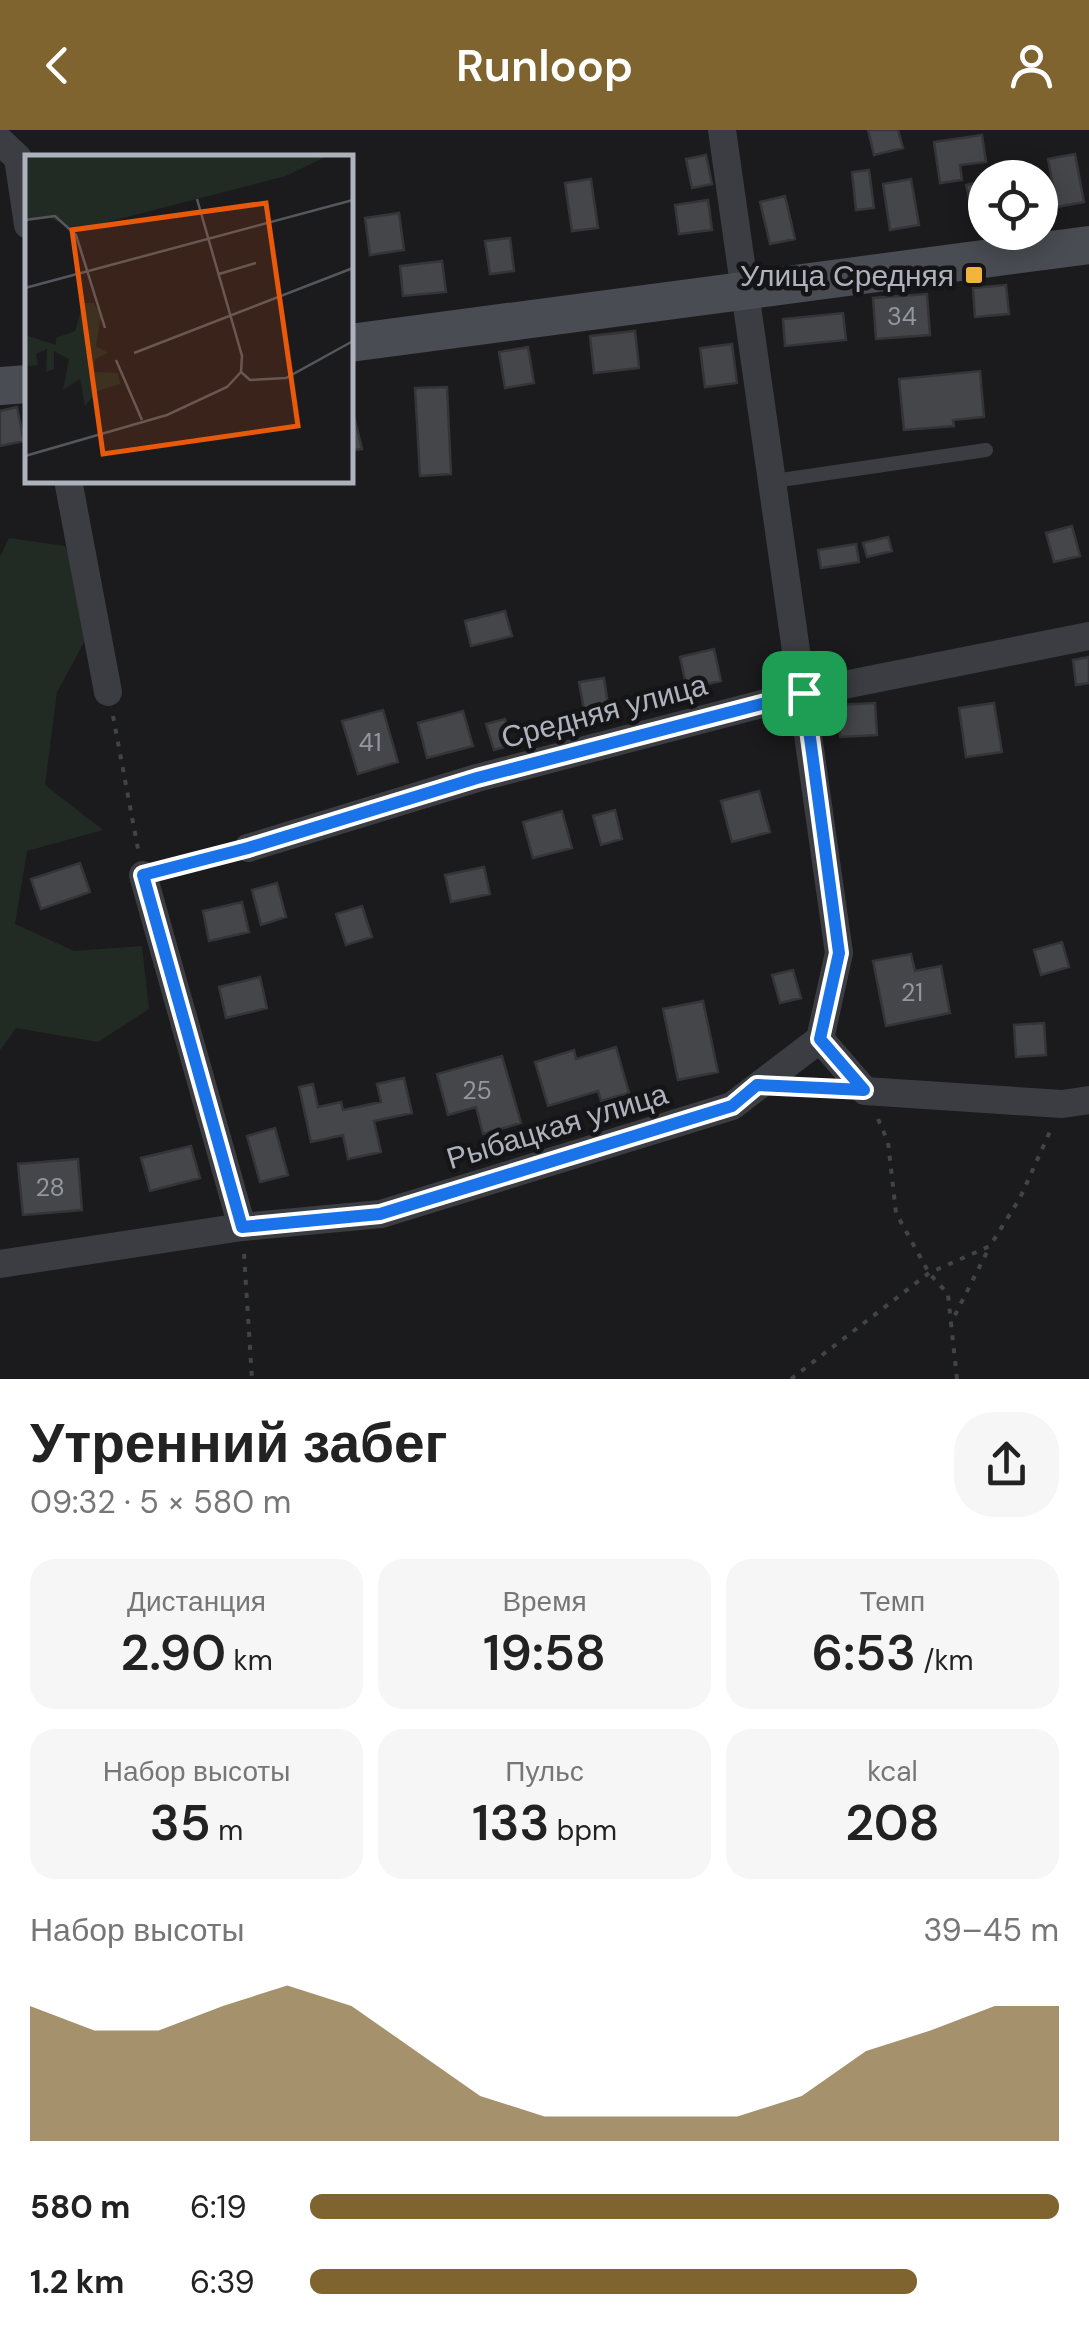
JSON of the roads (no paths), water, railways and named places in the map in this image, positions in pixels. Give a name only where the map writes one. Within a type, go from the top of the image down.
[{"type":"street","points":[[722,130],[839,953],[820,1039],[864,1090],[1076,1102]]},
{"type":"street","points":[[9,150],[25,213]]},
{"type":"street","points":[[352,343],[1089,245]]},
{"type":"street","points":[[0,386],[25,384]]},
{"type":"street","points":[[68,482],[108,692]]},
{"type":"street","name":"Средняя улица","points":[[248,848],[477,778],[804,693],[1089,636]]},
{"type":"street","points":[[143,875],[242,1227]]},
{"type":"street","name":"Рыбацкая улица","points":[[0,1264],[242,1227],[380,1214],[732,1106],[820,1039]]},
{"type":"lane","points":[[774,481],[986,450]]},
{"type":"place","name":"Улица Средняя","points":[[974,275]]}]
